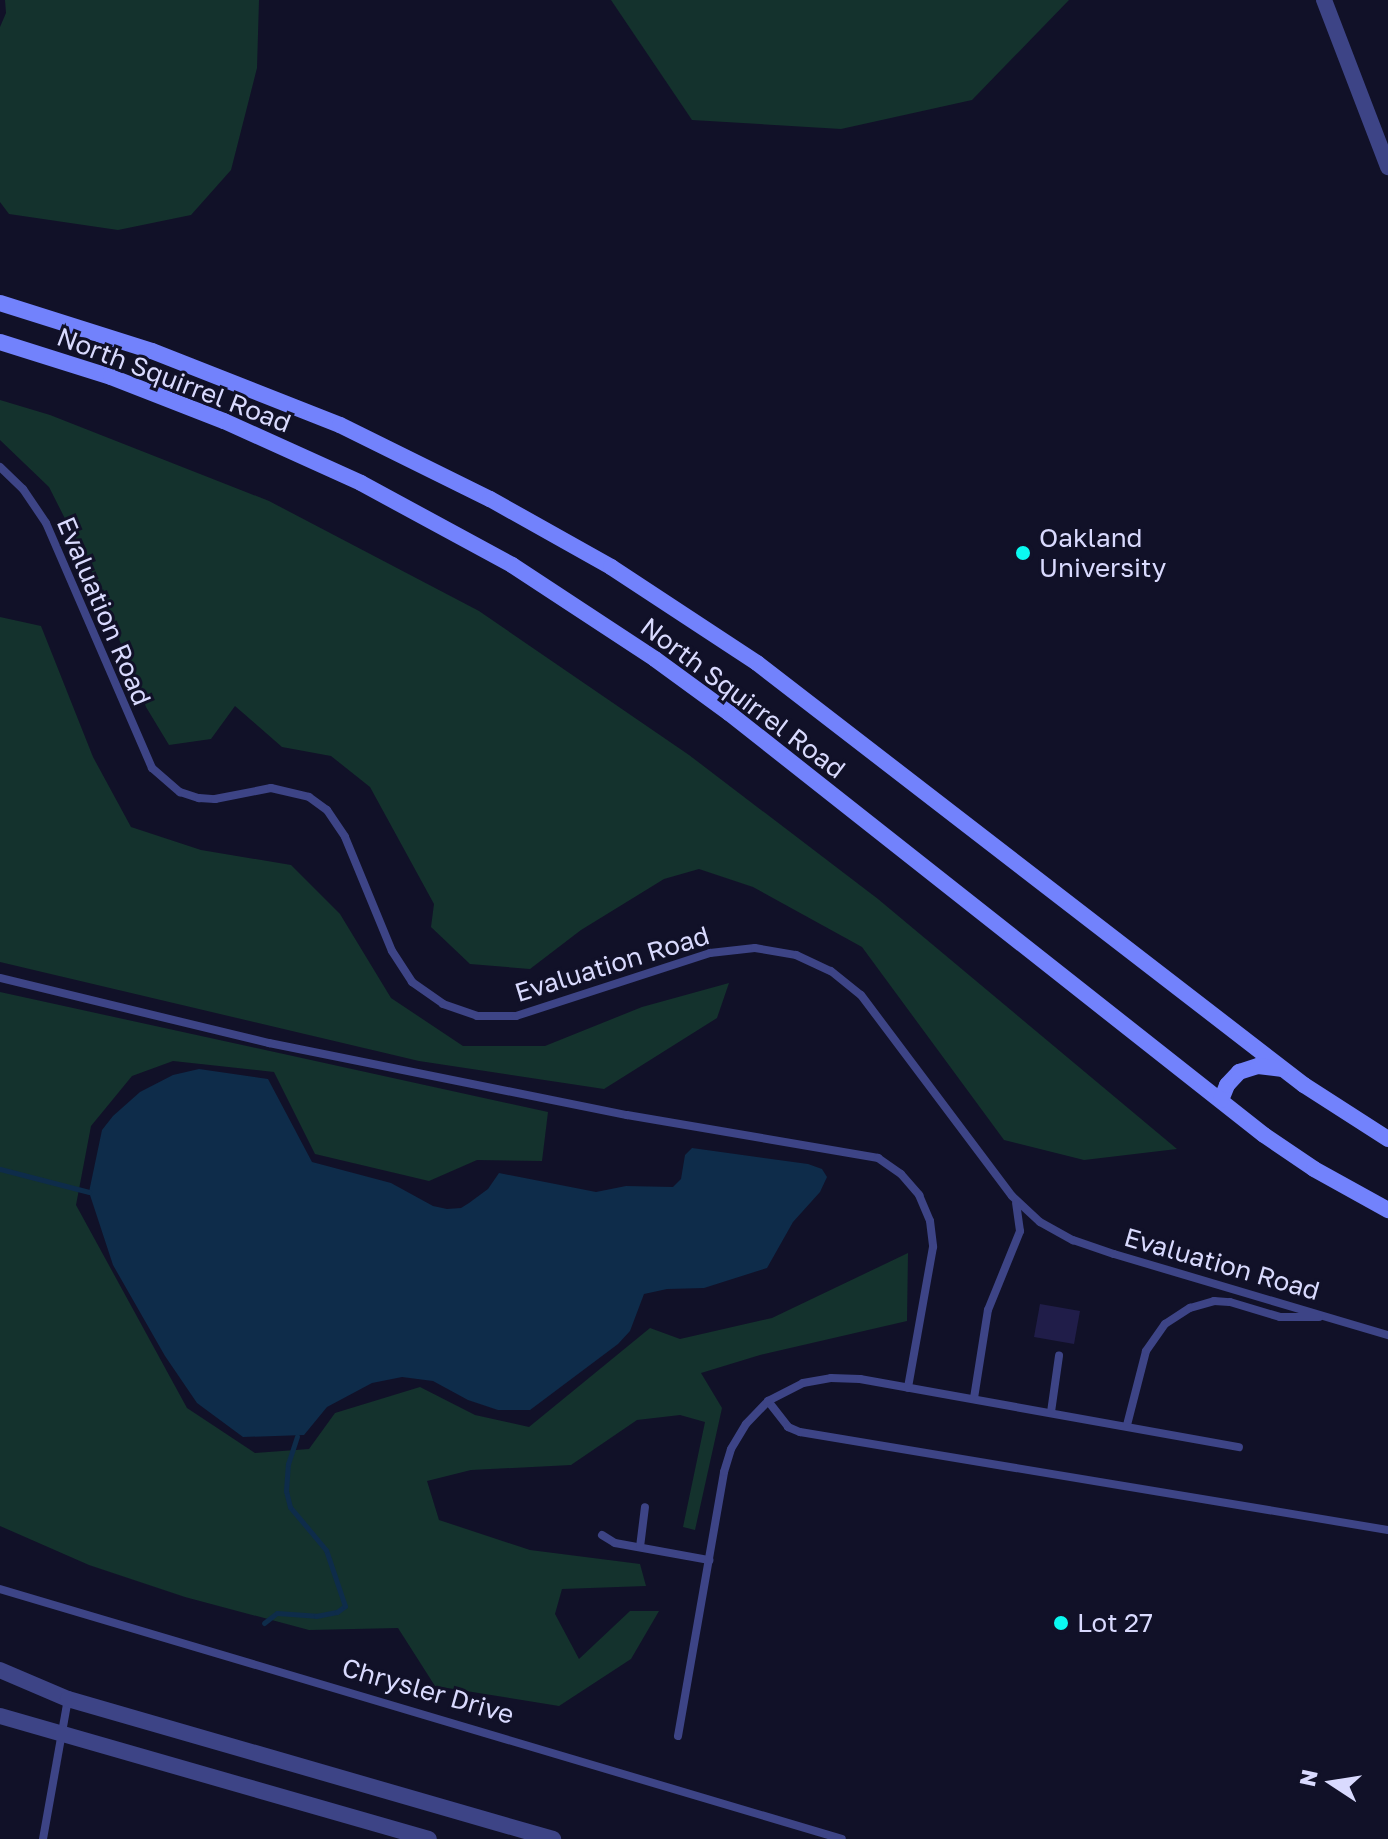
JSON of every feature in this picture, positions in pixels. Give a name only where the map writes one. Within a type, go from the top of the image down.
[{"type":"main road","name":"North Squirrel Road","points":[[0,303],[152,351],[340,425],[490,499],[611,567],[780,680],[1283,1069],[1352,1118],[1388,1139]]},
{"type":"main road","name":"North Squirrel Road","points":[[0,342],[111,377],[224,421],[361,483],[512,565],[729,713],[1221,1100],[1314,1169],[1388,1210]]},
{"type":"main road","points":[[1221,1100],[1227,1085],[1239,1072],[1258,1066],[1283,1069]]},
{"type":"street","points":[[1324,0],[1388,167]]},
{"type":"street","points":[[0,1670],[68,1699],[553,1839]]},
{"type":"street","points":[[0,1716],[429,1839]]},
{"type":"lane","name":"Evaluation Road","points":[[0,467],[23,489],[46,523],[152,768],[180,792],[199,798],[215,799],[271,788],[309,797],[327,810],[345,837],[392,951],[412,982],[443,1004],[477,1016],[516,1016],[710,953],[755,948],[796,955],[831,971],[861,995],[1019,1209],[1020,1231],[988,1310],[974,1398]]},
{"type":"lane","points":[[0,978],[285,1046],[627,1115],[878,1158],[901,1174],[919,1195],[930,1221],[933,1247],[908,1388]]},
{"type":"lane","name":"Evaluation Road","points":[[1012,1196],[1040,1222],[1073,1240],[1332,1317]]},
{"type":"lane","name":"Evaluation Road","points":[[1127,1425],[1146,1351],[1165,1324],[1190,1308],[1214,1301],[1230,1302],[1280,1317],[1332,1317]]},
{"type":"lane","points":[[1332,1317],[1388,1335]]},
{"type":"lane","points":[[1051,1412],[1059,1356]]},
{"type":"lane","points":[[678,1736],[731,1449],[746,1424],[768,1401],[803,1383],[831,1378],[974,1398],[1239,1447]]},
{"type":"lane","points":[[768,1401],[788,1427],[800,1432],[1388,1530]]},
{"type":"lane","points":[[640,1547],[645,1507]]},
{"type":"lane","points":[[602,1535],[606,1540],[709,1560]]},
{"type":"lane","name":"Chrysler Drive","points":[[0,1589],[842,1839]]},
{"type":"lane","points":[[43,1839],[68,1699]]},
{"type":"green space","points":[[5,0],[259,0],[257,68],[231,170],[191,215],[118,230],[9,214],[0,202],[0,27],[6,13]]},
{"type":"green space","points":[[611,0],[1069,0],[972,100],[841,129],[692,120]]},
{"type":"green space","points":[[0,400],[50,415],[269,501],[479,611],[689,755],[878,899],[1177,1149],[1084,1160],[1004,1140],[862,947],[753,887],[699,869],[664,879],[581,930],[530,969],[470,964],[431,927],[434,904],[370,787],[331,756],[282,747],[235,706],[211,739],[169,745],[146,707],[94,576],[49,487],[0,440]]},
{"type":"green space","points":[[0,617],[41,626],[93,757],[131,827],[201,850],[291,865],[340,914],[391,998],[463,1046],[545,1046],[642,1007],[729,983],[717,1018],[604,1089],[419,1061],[0,962]]},
{"type":"green space","points":[[0,992],[548,1112],[542,1161],[477,1160],[429,1181],[315,1154],[274,1072],[173,1061],[132,1076],[91,1126],[76,1205],[187,1408],[255,1453],[309,1449],[335,1413],[420,1387],[475,1415],[529,1427],[650,1328],[680,1339],[772,1318],[908,1253],[907,1321],[760,1355],[701,1373],[722,1408],[695,1530],[683,1527],[705,1422],[680,1415],[637,1420],[571,1465],[471,1470],[427,1481],[439,1520],[530,1550],[640,1564],[646,1586],[562,1589],[555,1614],[579,1659],[630,1611],[659,1611],[631,1659],[559,1706],[435,1686],[398,1628],[309,1630],[185,1597],[89,1565],[0,1526]]},
{"type":"water","points":[[199,1069],[268,1079],[312,1162],[391,1183],[433,1206],[447,1209],[461,1208],[469,1203],[488,1189],[499,1173],[596,1192],[626,1186],[673,1187],[681,1179],[685,1155],[692,1148],[808,1164],[822,1169],[827,1177],[820,1192],[793,1222],[767,1268],[704,1288],[667,1289],[644,1294],[630,1331],[618,1344],[530,1410],[498,1410],[468,1400],[433,1381],[402,1377],[372,1383],[327,1407],[304,1435],[243,1437],[197,1403],[165,1356],[113,1265],[89,1192],[102,1130],[113,1116],[140,1092],[173,1075]]},
{"type":"building","points":[[1040,1304],[1080,1311],[1074,1344],[1034,1337]]},
{"type":"waterway","points":[[0,1169],[89,1192]]},
{"type":"waterway","points":[[264,1623],[277,1613],[316,1616],[337,1612],[345,1606],[326,1550],[290,1507],[286,1491],[288,1464],[297,1436]]},
{"type":"place","name":"Oakland University","points":[[1023,553]]},
{"type":"place","name":"Lot 27","points":[[1061,1623]]}]
